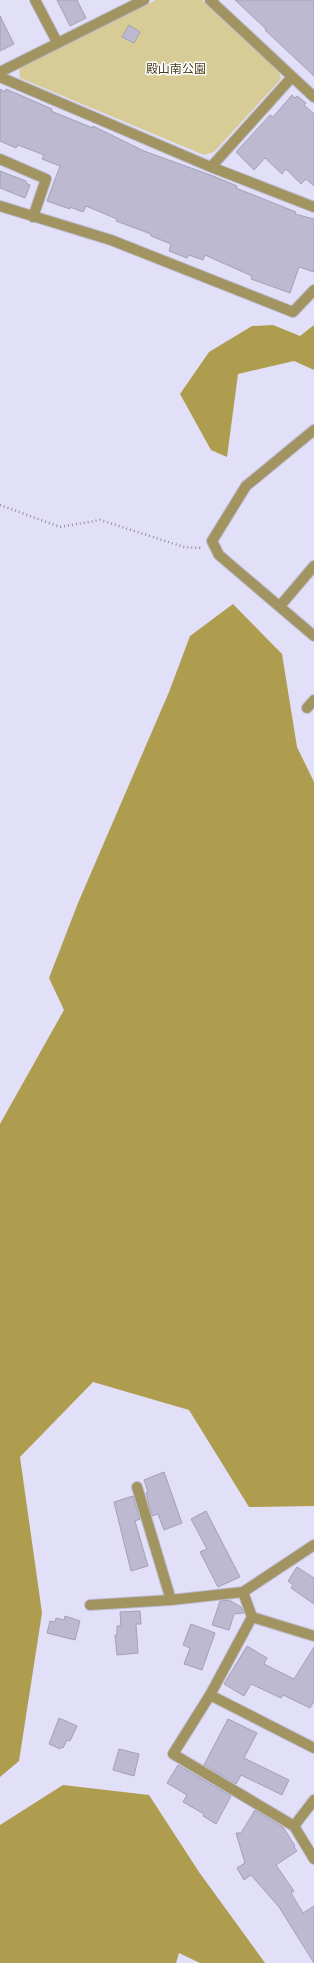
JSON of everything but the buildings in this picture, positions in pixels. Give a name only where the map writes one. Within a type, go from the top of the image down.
[{"type":"street","points":[[35,0],[57,42]]},
{"type":"street","points":[[0,72],[57,42],[144,0]]},
{"type":"street","points":[[210,0],[314,97]]},
{"type":"street","points":[[0,77],[211,166],[314,207]]},
{"type":"street","points":[[211,166],[292,77]]},
{"type":"street","points":[[0,159],[46,179],[33,217]]},
{"type":"street","points":[[0,206],[111,240],[293,312],[314,290]]},
{"type":"street","points":[[314,430],[246,486],[212,541],[219,555],[314,636]]},
{"type":"street","points":[[280,606],[314,566]]},
{"type":"street","points":[[307,708],[314,700]]},
{"type":"street","points":[[137,1487],[171,1600]]},
{"type":"street","points":[[90,1605],[171,1600],[243,1592],[314,1545]]},
{"type":"street","points":[[243,1592],[252,1617],[210,1694],[173,1754],[294,1826],[314,1859]]},
{"type":"street","points":[[252,1617],[314,1636]]},
{"type":"street","points":[[210,1694],[314,1748]]},
{"type":"street","points":[[294,1826],[314,1800]]},
{"type":"path","points":[[0,505],[60,527],[100,520],[184,547],[216,548]]},
{"type":"green space","name":"殿山南公園","points":[[156,0],[202,0],[279,71],[281,79],[214,152],[204,155],[20,78],[19,67]]},
{"type":"shaded area","points":[[273,325],[300,336],[314,325],[314,370],[294,361],[238,374],[227,457],[211,450],[180,394],[209,352],[252,326]]},
{"type":"shaded area","points":[[233,604],[282,654],[297,747],[314,782],[314,1506],[249,1507],[189,1410],[93,1382],[20,1457],[42,1613],[19,1761],[0,1777],[0,1124],[64,1010],[49,978],[78,903],[169,692],[190,636]]},
{"type":"shaded area","points":[[63,1785],[149,1795],[199,1872],[265,1963],[200,1963],[179,1953],[176,1963],[0,1963],[0,1825]]}]
